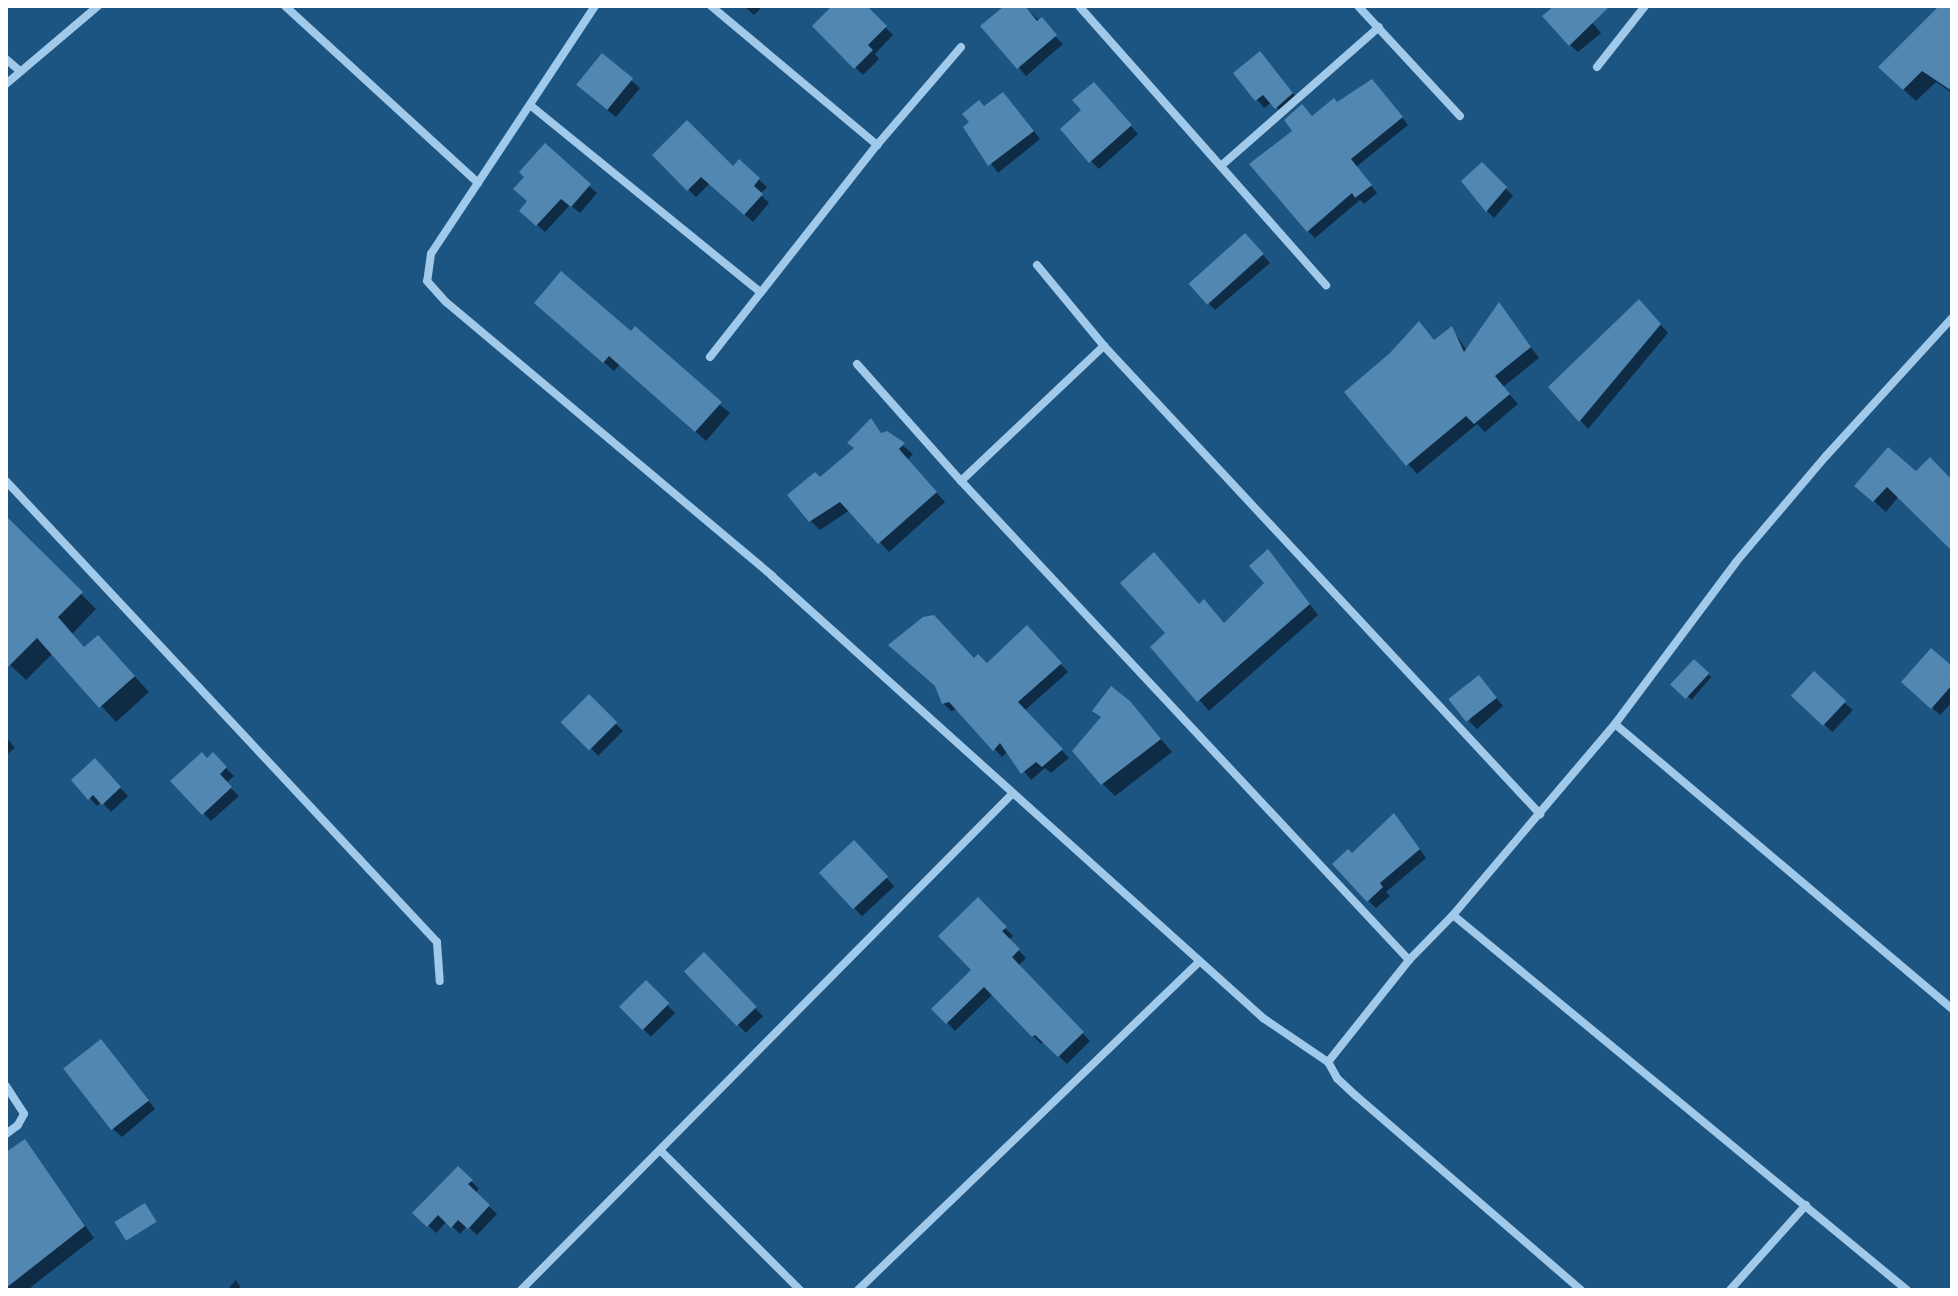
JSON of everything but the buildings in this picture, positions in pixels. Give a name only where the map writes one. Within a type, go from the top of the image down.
[{"type":"street","points":[[6,84],[98,6]]},
{"type":"street","points":[[285,6],[478,183]]},
{"type":"street","points":[[595,6],[431,254],[427,281],[446,302],[772,576],[1263,1018],[1328,1062],[1337,1078],[1356,1096],[1581,1290]]},
{"type":"street","points":[[711,6],[877,145]]},
{"type":"street","points":[[1079,6],[1326,285]]},
{"type":"street","points":[[1358,6],[1460,116]]},
{"type":"street","points":[[1597,67],[1645,6]]},
{"type":"street","points":[[1222,165],[1379,27]]},
{"type":"street","points":[[710,357],[877,145],[961,47]]},
{"type":"street","points":[[6,59],[20,71]]},
{"type":"street","points":[[530,105],[760,292]]},
{"type":"street","points":[[1037,265],[1104,346],[1540,814]]},
{"type":"street","points":[[1328,1062],[1409,960],[1453,915],[1615,724],[1736,562],[1826,456],[1952,318]]},
{"type":"street","points":[[961,481],[1104,346]]},
{"type":"street","points":[[857,364],[961,481],[1409,960]]},
{"type":"street","points":[[6,481],[437,942],[440,981]]},
{"type":"street","points":[[1615,724],[1952,1009]]},
{"type":"street","points":[[521,1290],[1013,793]]},
{"type":"street","points":[[1453,915],[1907,1290]]},
{"type":"street","points":[[858,1290],[1199,962]]},
{"type":"street","points":[[6,1086],[24,1114],[18,1125],[6,1134]]},
{"type":"street","points":[[660,1150],[800,1290]]},
{"type":"street","points":[[1730,1290],[1806,1205]]}]
